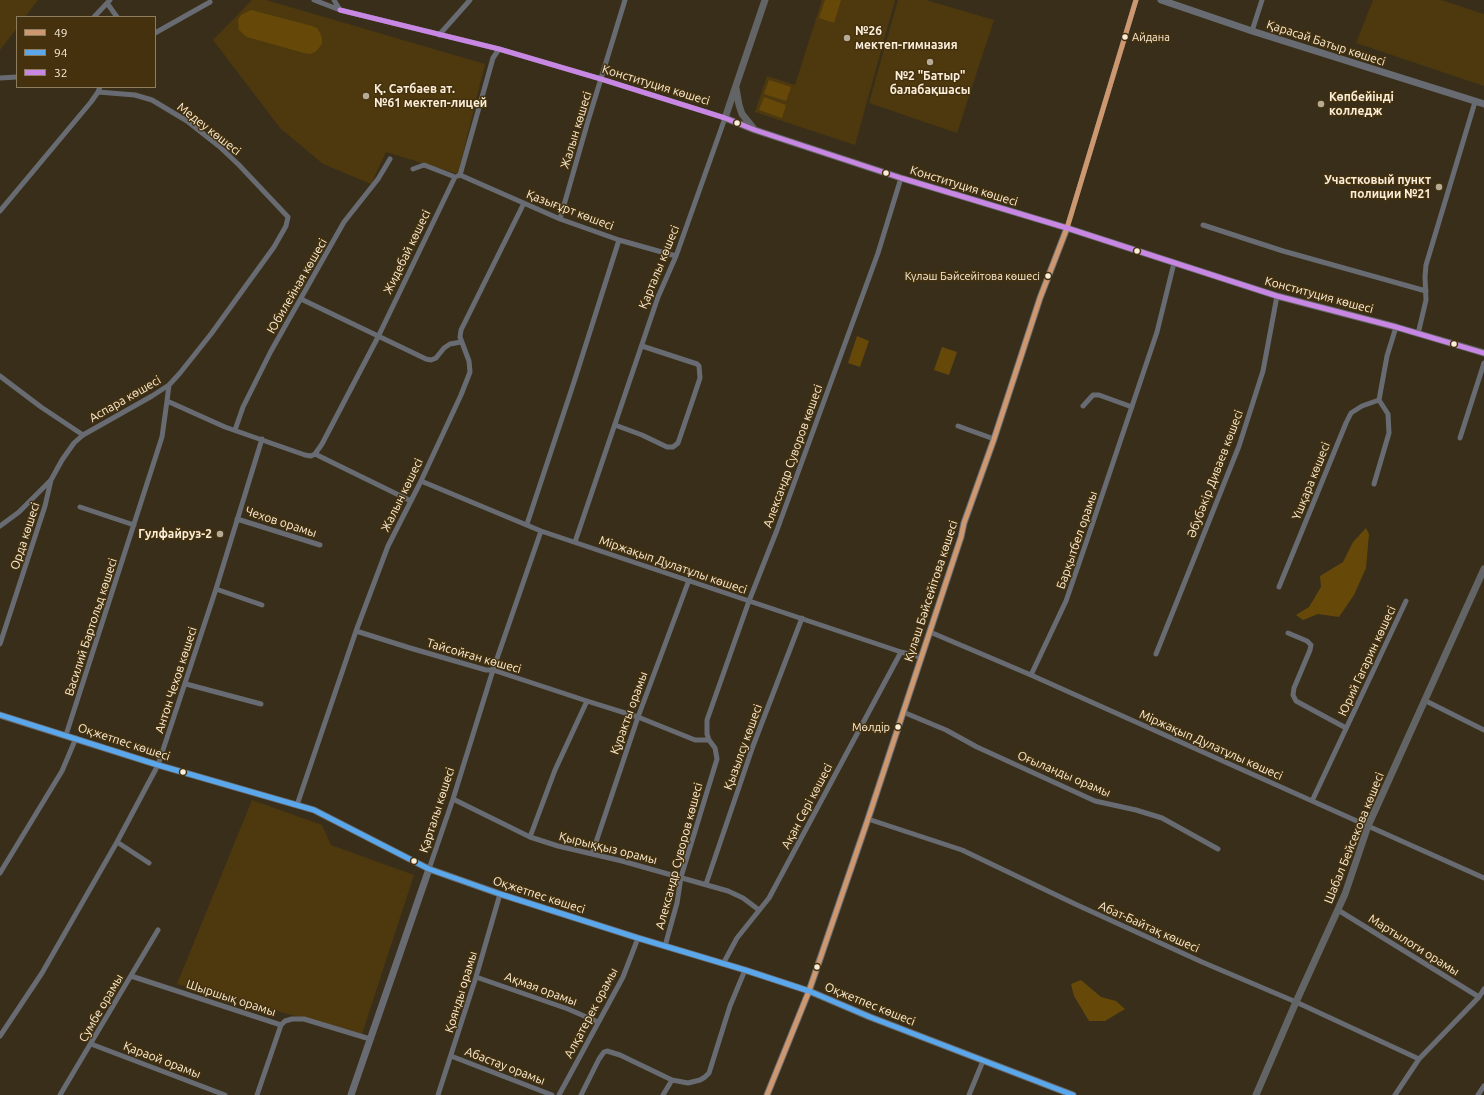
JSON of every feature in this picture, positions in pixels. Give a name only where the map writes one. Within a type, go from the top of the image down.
[{"type":"main road","name":"Қарталы көшесі","points":[[725,118],[765,0]]},
{"type":"main road","points":[[735,87],[742,114],[755,130]]},
{"type":"main road","name":"Конституция көшесі","points":[[725,118],[755,130],[901,178],[1067,228],[1277,296],[1396,327],[1484,353]]},
{"type":"main road","name":"Шабал Бейсекова көшесі","points":[[1256,1095],[1345,894],[1368,826],[1484,569]]},
{"type":"street","name":"Конституция көшесі","points":[[314,0],[340,10],[499,49],[725,118]]},
{"type":"street","points":[[334,0],[340,10]]},
{"type":"street","points":[[439,35],[470,0]]},
{"type":"street","name":"Жалын көшесі","points":[[560,220],[625,0]]},
{"type":"street","name":"Күләш Бәйсейітова көшесі","points":[[767,1095],[809,991],[868,819],[930,632],[964,523],[994,440],[1040,298],[1067,228],[1136,0]]},
{"type":"street","name":"Қарасай Батыр көшесі","points":[[1161,0],[1252,31],[1484,104]]},
{"type":"street","points":[[1252,31],[1262,0]]},
{"type":"street","points":[[95,16],[109,1],[116,16]]},
{"type":"street","points":[[156,32],[210,2]]},
{"type":"street","name":"Жидебай көшесі","points":[[314,454],[322,444],[378,337],[458,176],[492,58],[499,49]]},
{"type":"street","points":[[0,78],[16,77]]},
{"type":"street","name":"Медеу көшесі","points":[[0,211],[99,90],[135,95],[152,100],[187,121],[220,147],[239,165],[288,218]]},
{"type":"street","points":[[1418,334],[1426,300],[1426,266],[1475,102]]},
{"type":"street","name":"Қарталы көшесі","points":[[574,542],[658,297],[676,256],[725,118]]},
{"type":"street","name":"Юбилейная көшесі","points":[[235,430],[243,407],[271,351],[344,222],[378,179],[390,159]]},
{"type":"street","name":"Қазығұрт көшесі","points":[[413,169],[424,166],[458,176],[524,203],[560,220],[619,240],[676,256]]},
{"type":"street","name":"Александр Суворов көшесі","points":[[665,946],[677,903],[681,877],[716,759],[715,748],[709,740],[707,734],[707,720],[749,601],[782,517],[873,268],[901,178]]},
{"type":"street","points":[[301,299],[378,337],[431,360],[436,358],[444,348],[450,344],[461,342],[460,337],[462,330],[524,203]]},
{"type":"street","name":"Аспара көшесі","points":[[0,526],[19,512],[51,480],[62,460],[74,443],[83,435],[169,385],[211,334],[274,247],[286,226],[288,218]]},
{"type":"street","points":[[1202,226],[1283,251],[1426,291]]},
{"type":"street","points":[[527,524],[619,240]]},
{"type":"street","name":"Барқытбел орамы","points":[[1031,675],[1066,601],[1157,332],[1174,263]]},
{"type":"street","name":"Әбубәкір Диваев көшесі","points":[[1156,654],[1239,446],[1263,372],[1277,296]]},
{"type":"street","points":[[1374,484],[1389,433],[1388,414],[1379,400],[1387,356],[1396,327]]},
{"type":"street","name":"Жалын көшесі","points":[[297,805],[356,631],[388,546],[421,481],[461,395],[470,372],[469,361],[461,342]]},
{"type":"street","points":[[615,425],[642,435],[667,447],[673,447],[678,443],[700,378],[699,366],[697,364],[642,346]]},
{"type":"street","points":[[1460,438],[1484,363]]},
{"type":"street","points":[[0,376],[41,407],[83,435]]},
{"type":"street","points":[[169,385],[167,401],[225,427],[305,455],[310,456],[314,454],[411,501]]},
{"type":"street","points":[[1083,406],[1093,395],[1099,395],[1132,407]]},
{"type":"street","name":"Үшқара көшесі","points":[[1279,586],[1351,413],[1362,406],[1379,400]]},
{"type":"street","name":"Василий Бартольд көшесі","points":[[66,735],[162,437],[167,401]]},
{"type":"street","points":[[958,426],[994,440]]},
{"type":"street","name":"Антон Чехов көшесі","points":[[0,1036],[42,973],[117,842],[158,765],[186,684],[262,439]]},
{"type":"street","name":"Орда көшесі","points":[[0,644],[46,506],[51,480]]},
{"type":"street","name":"Міржақып Дулатұлы көшесі","points":[[421,481],[541,531],[901,652],[921,657]]},
{"type":"street","points":[[80,507],[134,525]]},
{"type":"street","name":"Чехов орамы","points":[[237,519],[320,545]]},
{"type":"street","name":"Қарталы көшесі","points":[[352,1095],[453,799],[494,670],[541,531]]},
{"type":"street","name":"Қуракты орамы","points":[[592,854],[638,717],[689,580]]},
{"type":"street","points":[[216,589],[262,605]]},
{"type":"street","name":"Юрий Гагарин көшесі","points":[[1312,801],[1406,601]]},
{"type":"street","name":"Қызылсу көшесі","points":[[706,884],[753,746],[802,618]]},
{"type":"street","name":"Тайсойған көшесі","points":[[356,631],[425,653],[486,670],[494,670],[638,717],[695,740],[709,740]]},
{"type":"street","name":"Міржақып Дулатұлы көшесі","points":[[930,632],[1031,675],[1484,878]]},
{"type":"street","name":"Юрий Гагарин көшесі","points":[[1288,633],[1307,641],[1310,645],[1310,650],[1294,688],[1293,695],[1296,701],[1346,728]]},
{"type":"street","name":"Ақан Сері көшесі","points":[[723,964],[737,938],[769,898],[901,652]]},
{"type":"street","points":[[186,684],[261,704]]},
{"type":"street","points":[[1424,700],[1484,730]]},
{"type":"street","points":[[530,837],[555,770],[586,701]]},
{"type":"street","name":"Оғыланды орамы","points":[[903,712],[946,730],[977,747],[1095,801],[1136,810],[1162,818],[1218,849]]},
{"type":"street","name":"Оқжетпес көшесі","points":[[0,715],[158,765],[297,805],[328,816],[429,869],[500,894],[809,991],[870,1017],[1073,1095]]},
{"type":"street","points":[[0,873],[62,771],[76,738]]},
{"type":"street","name":"Қырыққыз орамы","points":[[453,799],[530,837],[558,846],[622,861],[728,891],[743,898],[759,910]]},
{"type":"street","name":"Абат-Байтақ көшесі","points":[[868,819],[962,850],[1074,904],[1202,962],[1296,1002],[1419,1059]]},
{"type":"street","points":[[117,842],[149,863]]},
{"type":"street","name":"Қоянды орамы","points":[[438,1095],[476,977],[500,894]]},
{"type":"street","name":"Мартылоги орамы","points":[[1338,910],[1479,997]]},
{"type":"street","name":"Сумбе орамы","points":[[60,1095],[158,930]]},
{"type":"street","name":"Алқатерек орамы","points":[[559,1095],[623,977],[638,938]]},
{"type":"street","points":[[581,1095],[604,1052],[607,1051],[620,1055],[672,1080],[688,1083],[705,1077],[709,1073],[730,1006],[745,970]]},
{"type":"street","name":"Шыршық орамы","points":[[131,976],[281,1025],[285,1021],[292,1019],[304,1019],[370,1039]]},
{"type":"street","name":"Ақмая орамы","points":[[476,977],[568,1009],[598,1022]]},
{"type":"street","points":[[1395,1095],[1419,1059],[1484,990]]},
{"type":"street","points":[[257,1095],[281,1025]]},
{"type":"street","name":"Қараой орамы","points":[[91,1044],[225,1095]]},
{"type":"street","name":"Абастау орамы","points":[[451,1056],[552,1095]]},
{"type":"street","points":[[969,1095],[984,1061]]},
{"type":"street","points":[[663,1095],[672,1080]]},
{"type":"street","points":[[1478,1095],[1484,1086]]},
{"type":"shaded area","points":[[0,0],[38,0],[26,16],[16,16],[16,29],[0,50]]},
{"type":"shaded area","name":"Қ. Сәтбаев ат. №61 мектеп-лицей","points":[[252,0],[266,0],[485,64],[458,174],[386,152],[371,184],[323,164],[280,128],[213,40]]},
{"type":"shaded area","name":"№26 мектеп-гимназия","points":[[822,0],[895,0],[855,145],[755,112],[767,76],[795,85]]},
{"type":"shaded area","points":[[825,0],[841,0],[834,23],[819,18]]},
{"type":"shaded area","name":"№2 \"Батыр\" балабақшасы","points":[[898,0],[926,0],[994,20],[957,133],[869,103]]},
{"type":"shaded area","points":[[1373,0],[1441,0],[1484,14],[1484,86],[1356,43]]},
{"type":"shaded area","points":[[251,10],[317,28],[322,38],[322,43],[315,52],[310,54],[247,37],[239,30],[238,20],[241,15]]},
{"type":"shaded area","points":[[769,80],[791,87],[786,101],[764,94]]},
{"type":"shaded area","points":[[764,97],[786,105],[782,118],[759,110]]},
{"type":"shaded area","points":[[857,336],[869,341],[860,367],[848,363]]},
{"type":"shaded area","points":[[942,347],[957,352],[949,375],[934,370]]},
{"type":"shaded area","points":[[1366,528],[1369,534],[1366,568],[1354,595],[1339,617],[1318,614],[1303,620],[1296,615],[1309,607],[1321,587],[1320,576],[1343,562],[1353,542]]},
{"type":"shaded area","points":[[252,800],[322,825],[331,845],[414,875],[362,1034],[177,984]]},
{"type":"shaded area","points":[[1081,980],[1101,997],[1116,1001],[1125,1009],[1105,1021],[1089,1021],[1074,996],[1071,984]]},
{"type":"transit line","name":"49","points":[[767,1095],[809,991],[868,819],[961,537],[964,523],[994,439],[1040,298],[1067,228],[1136,0]]},
{"type":"transit line","name":"32","points":[[340,10],[499,49],[601,79],[725,118],[755,130],[901,178],[1067,228],[1277,296],[1396,327],[1484,353]]},
{"type":"transit line","name":"94","points":[[0,715],[158,765],[314,810],[429,869],[500,894],[809,991],[870,1017],[1073,1095]]},
{"type":"place","name":"Айдана","points":[[1125,37]]},
{"type":"place","name":"№26 мектеп-гимназия","points":[[847,38]]},
{"type":"place","name":"№2 \"Батыр\" балабақшасы","points":[[930,62]]},
{"type":"place","name":"Қ. Сәтбаев ат. №61 мектеп-лицей","points":[[366,96]]},
{"type":"place","name":"Көпбейінді колледж","points":[[1321,104]]},
{"type":"place","name":"Участковый пункт полиции №21","points":[[1439,187]]},
{"type":"place","name":"Күләш Бәйсейітова көшесі","points":[[1048,276]]},
{"type":"place","name":"Гулфайруз-2","points":[[220,534]]},
{"type":"place","name":"Мөлдiр","points":[[898,727]]}]
